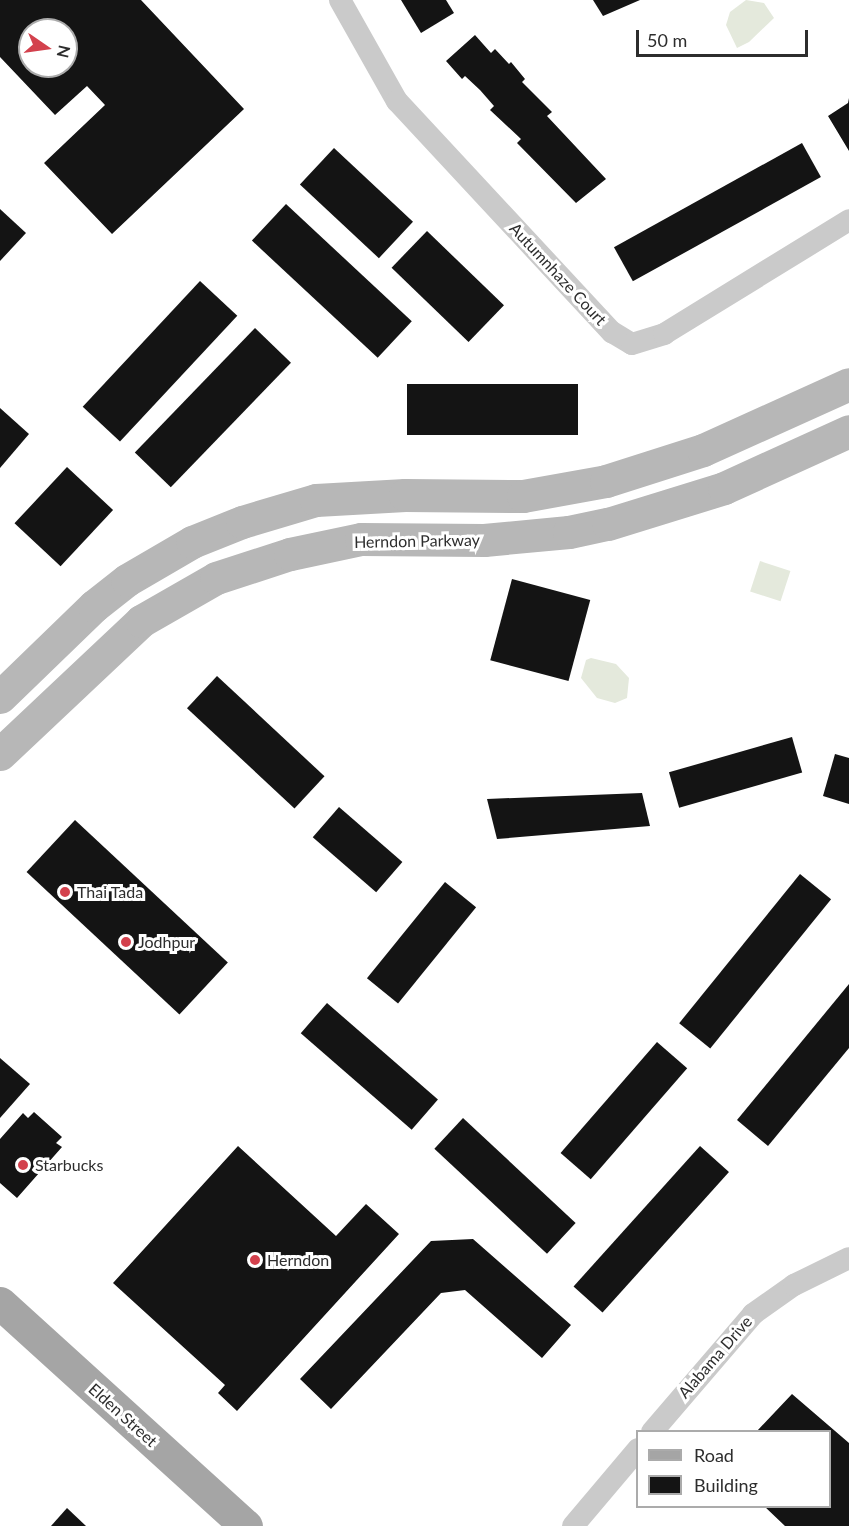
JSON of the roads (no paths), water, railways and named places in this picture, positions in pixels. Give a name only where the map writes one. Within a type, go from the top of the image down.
[{"type":"main road","points":[[0,697],[86,613],[127,580],[192,542],[242,522],[316,500],[405,495],[523,496],[606,481],[714,445],[849,384]]},
{"type":"main road","name":"Herndon Parkway","points":[[0,754],[141,621],[216,578],[290,554],[361,539],[484,540],[569,532],[608,524],[724,488],[849,430]]},
{"type":"main road","name":"Elden Street","points":[[0,1303],[246,1526]]},
{"type":"street","name":"Autumnhaze Court","points":[[340,0],[396,101],[612,332],[632,344],[664,334],[849,220]]},
{"type":"street","name":"Alabama Drive","points":[[653,1430],[753,1314],[794,1285],[849,1258]]},
{"type":"street","points":[[573,1526],[636,1451]]},
{"type":"place","name":"Thai Tada","points":[[65,892]]},
{"type":"place","name":"Jodhpur","points":[[126,942]]},
{"type":"place","name":"Starbucks","points":[[23,1165]]},
{"type":"place","name":"Herndon","points":[[255,1260]]}]
